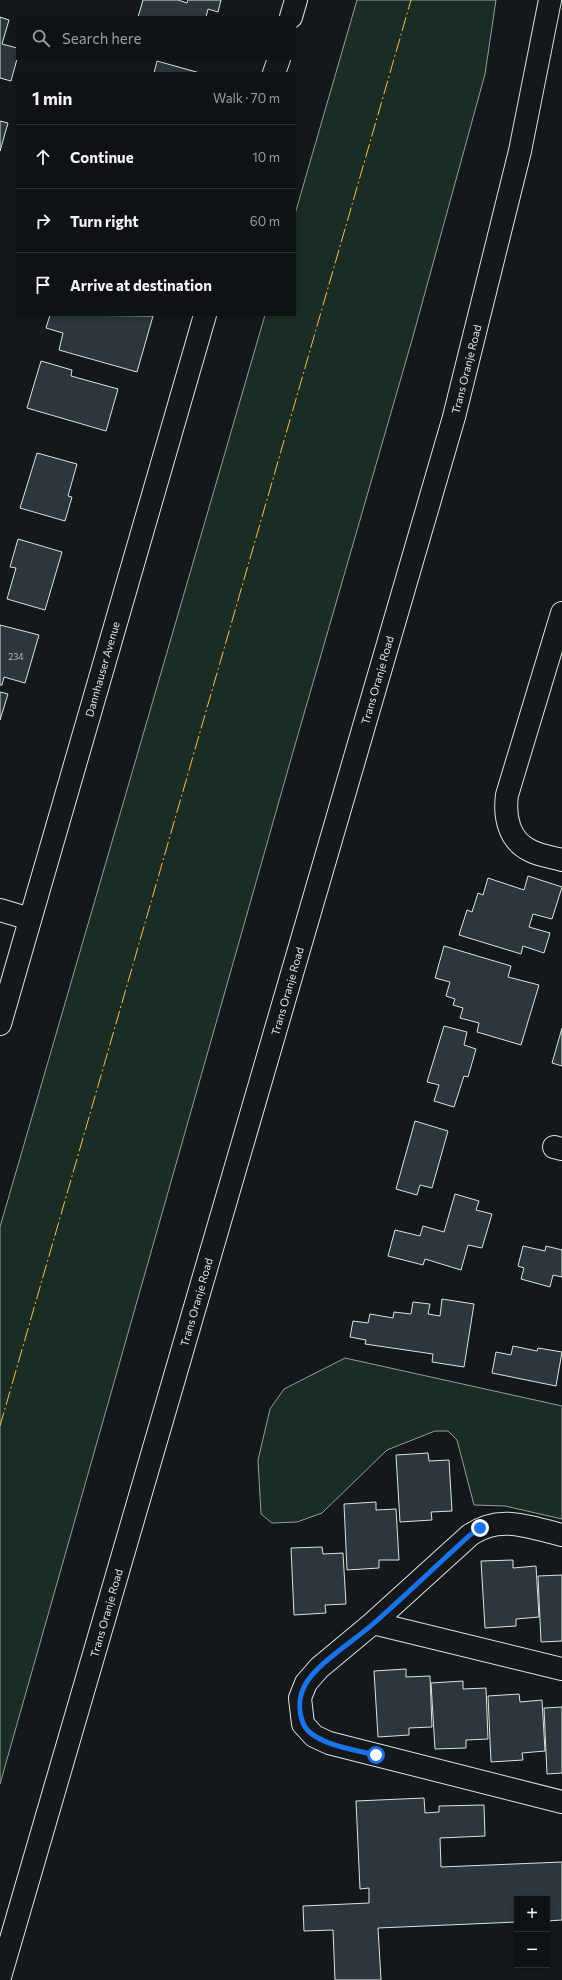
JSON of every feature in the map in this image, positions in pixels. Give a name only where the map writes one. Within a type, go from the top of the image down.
[{"type":"main road","points":[[291,16],[296,0]]},
{"type":"main road","name":"Trans Oranje Road","points":[[0,1977],[454,416],[520,151],[550,0]]},
{"type":"main road","points":[[274,72],[278,60]]},
{"type":"main road","name":"Dannhauser Avenue","points":[[0,1024],[205,316]]},
{"type":"main road","points":[[562,613],[507,795],[505,809],[507,822],[513,835],[521,844],[531,851],[562,860]]},
{"type":"main road","points":[[0,910],[30,919]]},
{"type":"main road","points":[[562,1535],[511,1523],[490,1524],[480,1528],[470,1535],[373,1624],[319,1668],[306,1683],[300,1698],[300,1710],[303,1724],[314,1736],[329,1743],[562,1802]]},
{"type":"main road","points":[[373,1624],[562,1669]]},
{"type":"green space","points":[[357,0],[496,0],[485,74],[412,340],[293,752],[0,1784],[0,1227],[265,316],[296,316],[296,211]]},
{"type":"green space","points":[[345,1358],[562,1406],[562,1519],[505,1506],[474,1505],[457,1440],[448,1431],[435,1431],[387,1450],[322,1513],[297,1522],[272,1523],[261,1514],[258,1460],[270,1409],[284,1389]]},
{"type":"building","points":[[143,0],[178,0],[187,3],[188,0],[221,0],[218,12],[208,9],[206,16],[138,16]]},
{"type":"building","points":[[0,17],[9,20],[2,44],[16,48],[17,60],[11,81],[0,78]]},
{"type":"building","points":[[157,61],[196,72],[154,72]]},
{"type":"building","points":[[0,121],[8,123],[0,151]]},
{"type":"building","points":[[50,316],[153,316],[137,372],[59,350],[63,333],[46,328]]},
{"type":"building","points":[[41,361],[72,370],[71,376],[118,389],[106,431],[27,408]]},
{"type":"building","points":[[37,453],[77,464],[68,496],[72,497],[65,521],[20,508]]},
{"type":"building","points":[[18,539],[62,552],[45,610],[7,599],[16,568],[10,567]]},
{"type":"building","points":[[0,625],[39,635],[25,683],[4,677],[2,685],[0,685]]},
{"type":"building","points":[[0,692],[8,694],[0,720]]},
{"type":"building","points":[[528,876],[562,887],[552,919],[533,914],[529,927],[550,933],[544,953],[523,946],[521,954],[459,935],[467,910],[472,912],[478,893],[483,895],[488,878],[524,890]]},
{"type":"building","points":[[444,946],[511,966],[508,977],[539,985],[521,1045],[477,1032],[479,1023],[460,1018],[463,1008],[453,1005],[455,999],[446,996],[450,982],[435,978]]},
{"type":"building","points":[[444,1026],[467,1032],[464,1045],[476,1049],[468,1077],[464,1076],[454,1107],[434,1101],[439,1085],[427,1082]]},
{"type":"building","points":[[562,1028],[562,1066],[552,1063]]},
{"type":"building","points":[[415,1121],[448,1131],[432,1188],[420,1185],[417,1195],[396,1189]]},
{"type":"building","points":[[455,1194],[479,1201],[476,1210],[492,1214],[482,1248],[468,1245],[461,1270],[425,1259],[423,1265],[388,1256],[395,1230],[420,1236],[423,1226],[444,1232]]},
{"type":"building","points":[[523,1246],[545,1251],[546,1246],[562,1250],[562,1277],[553,1275],[550,1287],[521,1279],[524,1268],[518,1266]]},
{"type":"building","points":[[442,1299],[474,1304],[464,1367],[432,1362],[433,1354],[365,1344],[366,1340],[350,1337],[353,1321],[368,1323],[370,1314],[393,1318],[394,1312],[411,1314],[413,1302],[430,1304],[428,1314],[440,1316]]},
{"type":"building","points":[[513,1346],[537,1351],[538,1348],[562,1352],[556,1386],[492,1373],[496,1352],[511,1355]]},
{"type":"building","points":[[428,1453],[429,1461],[449,1460],[452,1511],[431,1512],[432,1520],[400,1522],[396,1455]]},
{"type":"building","points":[[376,1502],[376,1510],[396,1509],[399,1560],[379,1560],[379,1568],[347,1570],[344,1504]]},
{"type":"building","points":[[322,1547],[323,1554],[343,1553],[346,1604],[325,1605],[326,1613],[294,1615],[291,1548]]},
{"type":"building","points":[[513,1560],[513,1568],[536,1566],[539,1617],[516,1619],[516,1626],[485,1628],[481,1561]]},
{"type":"building","points":[[562,1575],[562,1641],[541,1642],[538,1576]]},
{"type":"building","points":[[406,1669],[406,1677],[430,1676],[432,1727],[409,1728],[409,1735],[378,1737],[374,1671]]},
{"type":"building","points":[[463,1681],[463,1689],[486,1688],[488,1739],[466,1740],[466,1748],[435,1749],[431,1683]]},
{"type":"building","points":[[519,1694],[520,1702],[542,1700],[545,1751],[522,1753],[523,1760],[491,1762],[488,1696]]},
{"type":"building","points":[[562,1707],[562,1773],[547,1774],[544,1708]]},
{"type":"building","points":[[424,1798],[425,1813],[439,1812],[439,1806],[484,1805],[485,1836],[440,1838],[441,1867],[562,1862],[562,1920],[550,1921],[550,1896],[514,1896],[514,1922],[378,1928],[381,1980],[335,1980],[333,1930],[304,1931],[303,1906],[369,1903],[369,1888],[360,1889],[356,1801]]},
{"type":"power","points":[[0,1426],[411,0]]},
{"type":"route","points":[[376,1755],[329,1743],[314,1736],[303,1724],[300,1710],[300,1698],[306,1683],[319,1668],[373,1624],[470,1535],[480,1528]]}]
